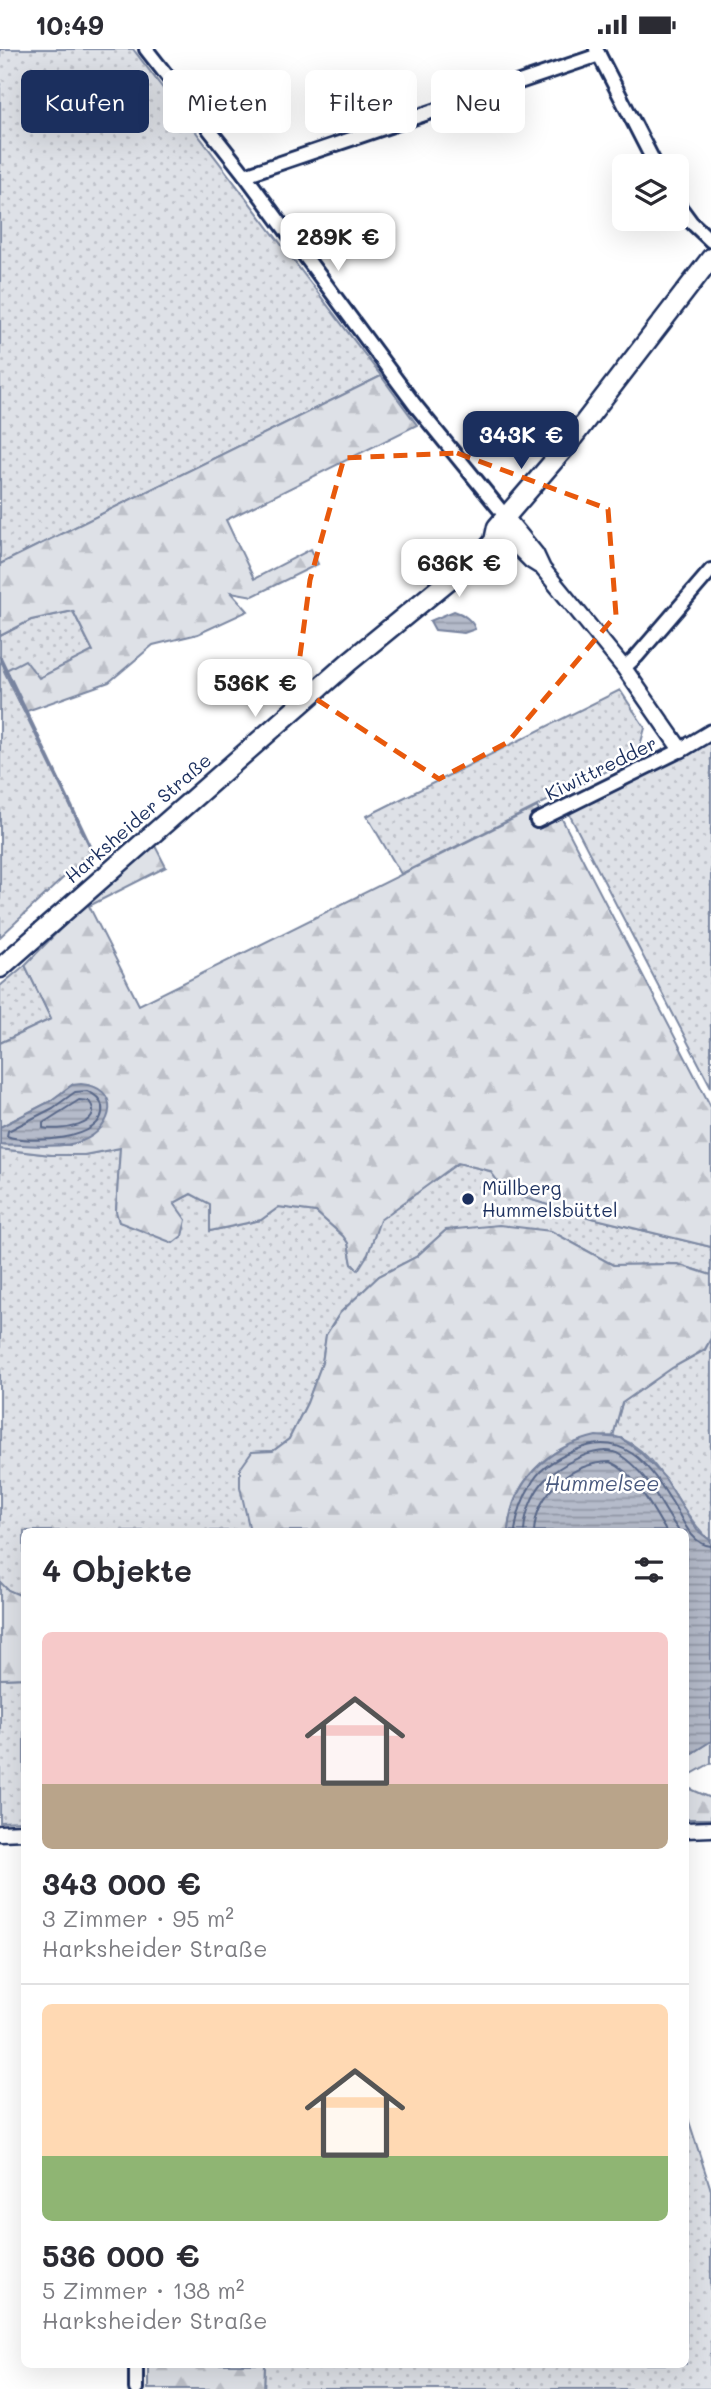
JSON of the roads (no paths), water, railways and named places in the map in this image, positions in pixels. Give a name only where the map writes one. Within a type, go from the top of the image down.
[{"type":"main road","name":"Harksheider Straße","points":[[0,968],[104,874],[432,593],[441,577],[487,531],[502,522],[564,449],[711,258]]},
{"type":"street","points":[[146,49],[245,175],[502,522]]},
{"type":"street","points":[[245,175],[597,52],[650,154]]},
{"type":"street","points":[[689,219],[711,241]]},
{"type":"street","name":"Kiwittredder","points":[[502,522],[536,554],[543,569],[624,668],[681,750]]},
{"type":"street","points":[[624,668],[711,570]]},
{"type":"street","name":"Kiwittredder","points":[[537,821],[681,750],[711,732]]},
{"type":"street","points":[[689,1830],[711,1829]]},
{"type":"street","points":[[0,1833],[21,1832]]},
{"type":"street","points":[[136,2368],[136,2389]]},
{"type":"water","points":[[454,611],[467,618],[475,629],[464,633],[435,630],[430,621]]},
{"type":"water","points":[[81,1084],[103,1092],[108,1100],[107,1118],[93,1135],[64,1145],[0,1144],[0,1127],[49,1102],[72,1085]]},
{"type":"water","name":"Hummelsee","points":[[596,1436],[621,1438],[641,1453],[665,1478],[697,1530],[711,1541],[711,1741],[689,1755],[689,1528],[508,1528],[511,1513],[525,1482],[548,1458],[579,1441]]},
{"type":"waterway","points":[[0,657],[94,854]]},
{"type":"place","name":"Müllberg Hummelsbüttel","points":[[468,1199]]}]
